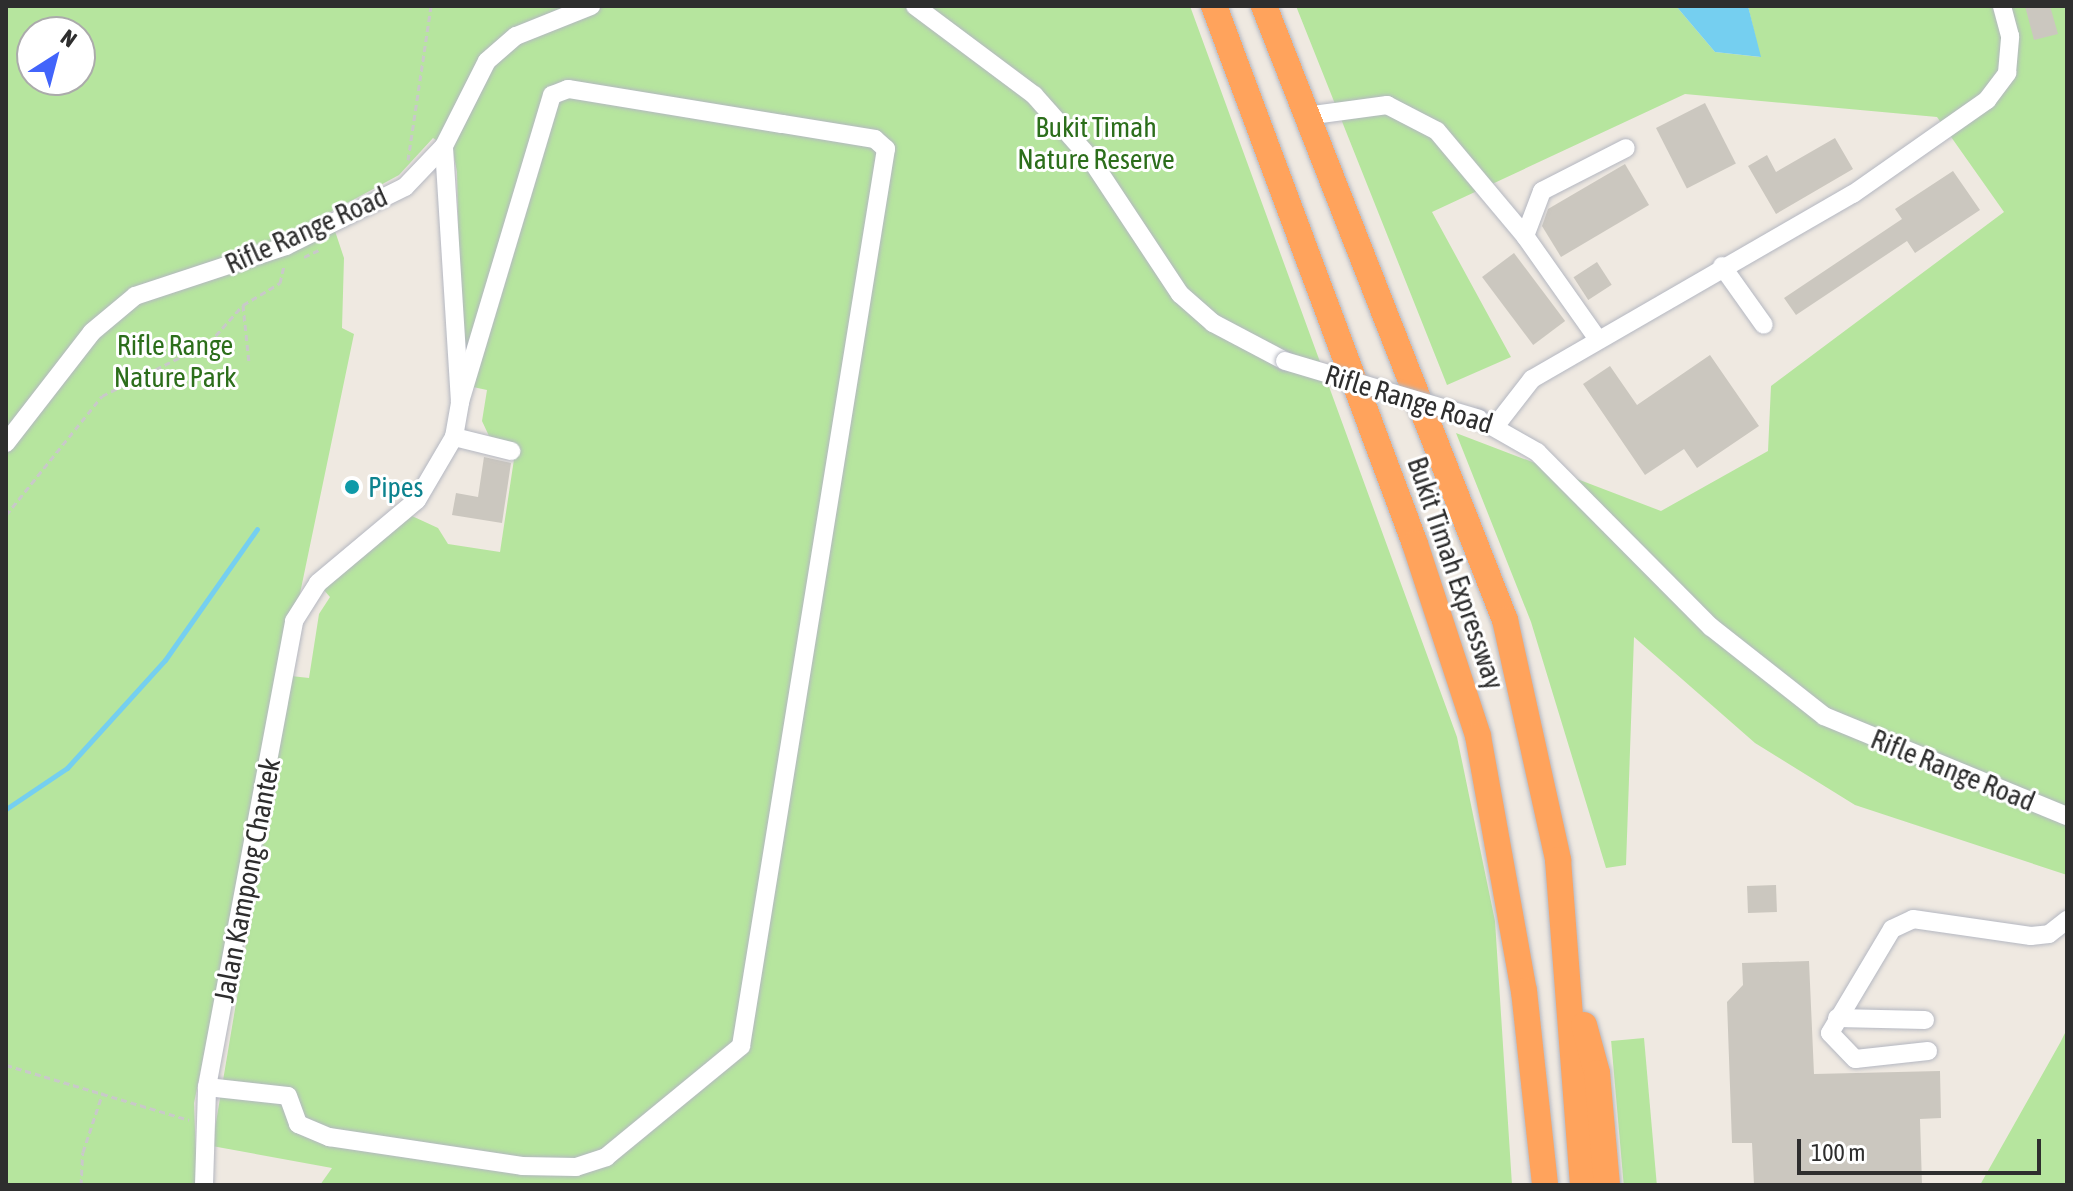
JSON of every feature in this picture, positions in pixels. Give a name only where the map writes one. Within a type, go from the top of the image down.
[{"type":"highway","name":"Bukit Timah Expressway","points":[[1214,6],[1415,544],[1478,736],[1524,991],[1545,1185]]},
{"type":"highway","name":"Bukit Timah Expressway","points":[[1264,6],[1505,620],[1558,860],[1574,1003]]},
{"type":"highway","points":[[1574,1003],[1583,1185]]},
{"type":"highway","points":[[1574,1003],[1592,1042],[1607,1185]]},
{"type":"street","name":"Rifle Range Road","points":[[6,443],[92,332],[135,296],[286,246],[405,187],[444,146],[487,61],[516,36],[591,6]]},
{"type":"street","name":"Rifle Range Road","points":[[915,6],[1034,95],[1090,158],[1180,294],[1213,323],[1285,361],[1488,421],[1537,452],[1711,627],[1804,702],[1861,733],[2067,816]]},
{"type":"street","points":[[1488,421],[1532,379],[1597,338],[1853,194],[1987,100],[2007,73],[2010,36],[2002,6]]},
{"type":"street","points":[[207,1087],[288,1096],[298,1124],[329,1137],[522,1166],[576,1167],[606,1157],[741,1046],[886,149],[875,139],[599,94],[552,95],[460,402],[454,437],[511,451]]},
{"type":"street","points":[[1306,116],[1387,105],[1419,119],[1525,236],[1597,338]]},
{"type":"street","points":[[444,146],[460,402]]},
{"type":"street","points":[[1525,236],[1542,191],[1626,148]]},
{"type":"street","points":[[1722,266],[1764,325]]},
{"type":"street","name":"Jalan Kampong Chantek","points":[[204,1185],[203,1120],[207,1087],[294,621],[318,583],[417,500],[454,437]]},
{"type":"street","points":[[1928,1051],[1855,1059],[1830,1033],[1877,947],[1913,919],[2031,936],[2049,934],[2067,920]]},
{"type":"street","points":[[1837,1018],[1925,1020]]},
{"type":"path","points":[[405,187],[431,6]]},
{"type":"path","points":[[6,515],[102,396],[209,343],[243,305],[280,283],[285,261],[318,254],[329,238]]},
{"type":"path","points":[[243,305],[249,363]]},
{"type":"path","points":[[6,1065],[103,1091],[170,1120],[203,1120]]},
{"type":"path","points":[[81,1185],[83,1152],[103,1091]]},
{"type":"green space","points":[[6,6],[1190,6],[1457,737],[1495,921],[1512,1185],[320,1185],[332,1168],[212,1146],[291,676],[309,678],[319,614],[330,597],[323,589],[412,516],[438,528],[448,544],[500,552],[516,446],[489,436],[482,421],[487,390],[473,387],[461,358],[457,172],[453,151],[433,138],[399,175],[329,213],[344,258],[342,328],[354,334],[194,1103],[197,1185],[6,1185]]},
{"type":"green space","points":[[1296,6],[1676,6],[1715,52],[1760,57],[1748,6],[2067,6],[2067,875],[1855,805],[1755,743],[1634,637],[1626,865],[1606,868],[1531,622],[1456,433],[1661,511],[1768,451],[1771,386],[2004,212],[1937,117],[1685,94],[1432,212],[1511,357],[1447,385]]},
{"type":"green space","points":[[2067,1029],[2067,1185],[1980,1185],[2060,1043]]},
{"type":"green space","points":[[1644,1038],[1657,1184],[1624,1185],[1611,1041]]},
{"type":"water","points":[[1676,6],[1748,6],[1761,57],[1715,52]]},
{"type":"building","points":[[2025,6],[2050,6],[2058,34],[2034,40]]},
{"type":"building","points":[[1705,103],[1736,164],[1687,189],[1656,128]]},
{"type":"building","points":[[1835,138],[1853,169],[1776,214],[1748,166],[1767,155],[1776,172]]},
{"type":"building","points":[[1625,164],[1649,205],[1561,257],[1542,226],[1548,209]]},
{"type":"building","points":[[1953,171],[1980,210],[1915,253],[1907,241],[1796,315],[1784,298],[1902,219],[1895,209]]},
{"type":"building","points":[[1514,253],[1565,321],[1533,345],[1482,277]]},
{"type":"building","points":[[1597,262],[1612,285],[1588,300],[1574,277]]},
{"type":"building","points":[[1710,355],[1759,426],[1697,468],[1684,449],[1645,475],[1583,384],[1610,366],[1637,405]]},
{"type":"building","points":[[484,457],[511,463],[502,523],[452,515],[456,493],[478,497]]},
{"type":"building","points":[[1776,885],[1777,912],[1748,913],[1747,886]]},
{"type":"building","points":[[1809,961],[1814,1074],[1940,1071],[1941,1118],[1920,1119],[1922,1185],[1754,1185],[1752,1143],[1732,1143],[1727,1002],[1743,985],[1742,963]]},
{"type":"waterway","points":[[6,809],[67,768],[165,660],[257,529]]},
{"type":"place","name":"Pipes","points":[[352,487]]},
{"type":"park label","name":"Bukit Timah Nature Reserve","points":[[1096,143]]},
{"type":"park label","name":"Rifle Range Nature Park","points":[[175,361]]}]
